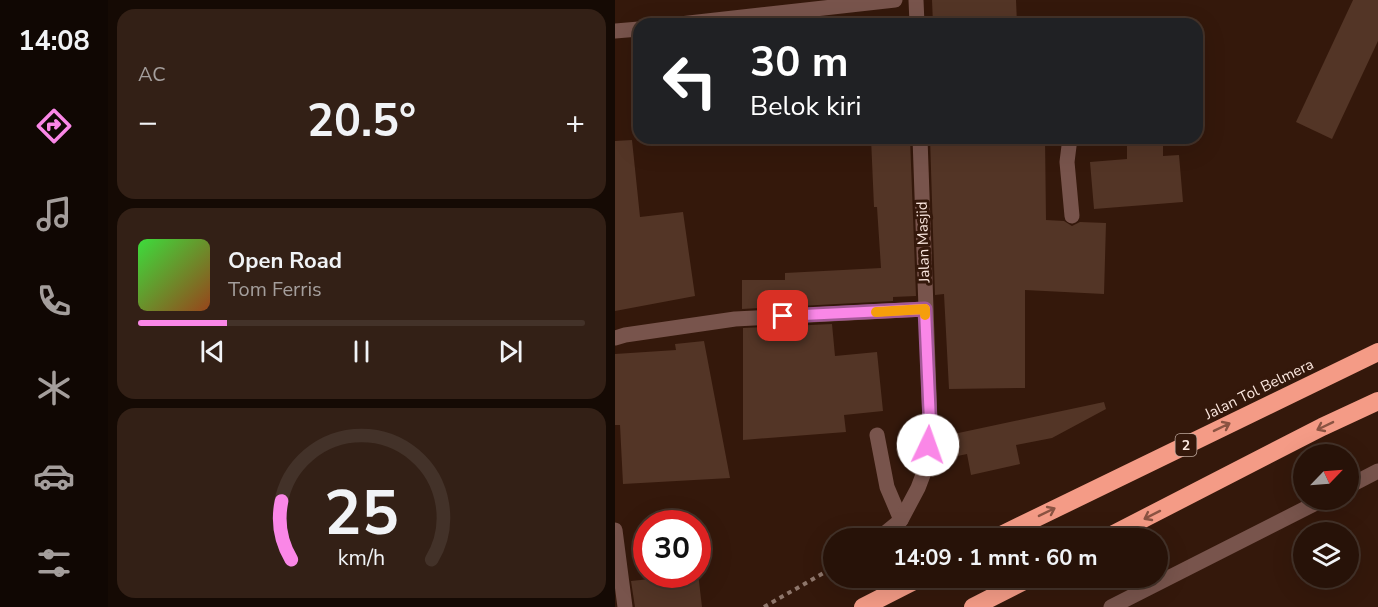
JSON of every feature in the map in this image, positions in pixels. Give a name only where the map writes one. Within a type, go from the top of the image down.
[{"type":"highway","name":"Jalan Tol Belmera","points":[[1016,528],[1378,352]]},
{"type":"highway","points":[[1125,528],[1322,427],[1378,401]]},
{"type":"highway","points":[[863,607],[900,588]]},
{"type":"highway","points":[[973,607],[1010,588]]},
{"type":"street","points":[[734,18],[895,0]]},
{"type":"street","points":[[916,0],[917,18]]},
{"type":"street","points":[[615,31],[633,29]]},
{"type":"street","name":"Jalan Masjid","points":[[901,520],[926,467],[930,422],[920,144]]},
{"type":"street","points":[[1069,144],[1067,162],[1072,216]]},
{"type":"street","points":[[615,338],[735,319],[925,309]]},
{"type":"street","points":[[877,435],[887,487],[901,520],[891,528]]},
{"type":"street","points":[[1359,481],[1378,471]]},
{"type":"street","points":[[1111,607],[1302,510]]},
{"type":"street","points":[[615,530],[625,607]]},
{"type":"path","points":[[764,607],[823,573]]},
{"type":"building","points":[[932,0],[1016,0],[1017,18],[933,18]]},
{"type":"building","points":[[1353,0],[1378,0],[1378,41],[1332,139],[1296,122]]},
{"type":"building","points":[[632,140],[640,217],[683,212],[695,296],[615,311],[615,141]]},
{"type":"building","points":[[871,144],[910,144],[916,296],[893,297],[893,301],[742,309],[742,280],[785,280],[785,273],[881,268],[877,207],[874,207]]},
{"type":"building","points":[[930,144],[1045,144],[1046,220],[1064,221],[1072,226],[1080,222],[1106,223],[1104,294],[1025,290],[1025,388],[949,389],[944,294],[935,295]]},
{"type":"building","points":[[1127,144],[1163,144],[1163,156],[1179,155],[1183,202],[1094,209],[1090,162],[1127,159]]},
{"type":"building","points":[[832,324],[835,356],[877,352],[883,411],[844,415],[846,432],[743,440],[743,328]]},
{"type":"building","points":[[704,341],[730,478],[623,484],[620,425],[615,425],[615,354],[676,350],[675,344]]},
{"type":"building","points":[[1104,402],[1106,409],[1052,438],[1016,445],[1020,464],[971,475],[967,454],[953,457],[949,435]]},
{"type":"building","points":[[631,581],[633,581],[633,588],[700,588],[702,607],[635,607]]},
{"type":"slow traffic","points":[[876,312],[925,309],[925,315]]},
{"type":"route","points":[[783,316],[925,309],[930,422],[928,445]]}]
